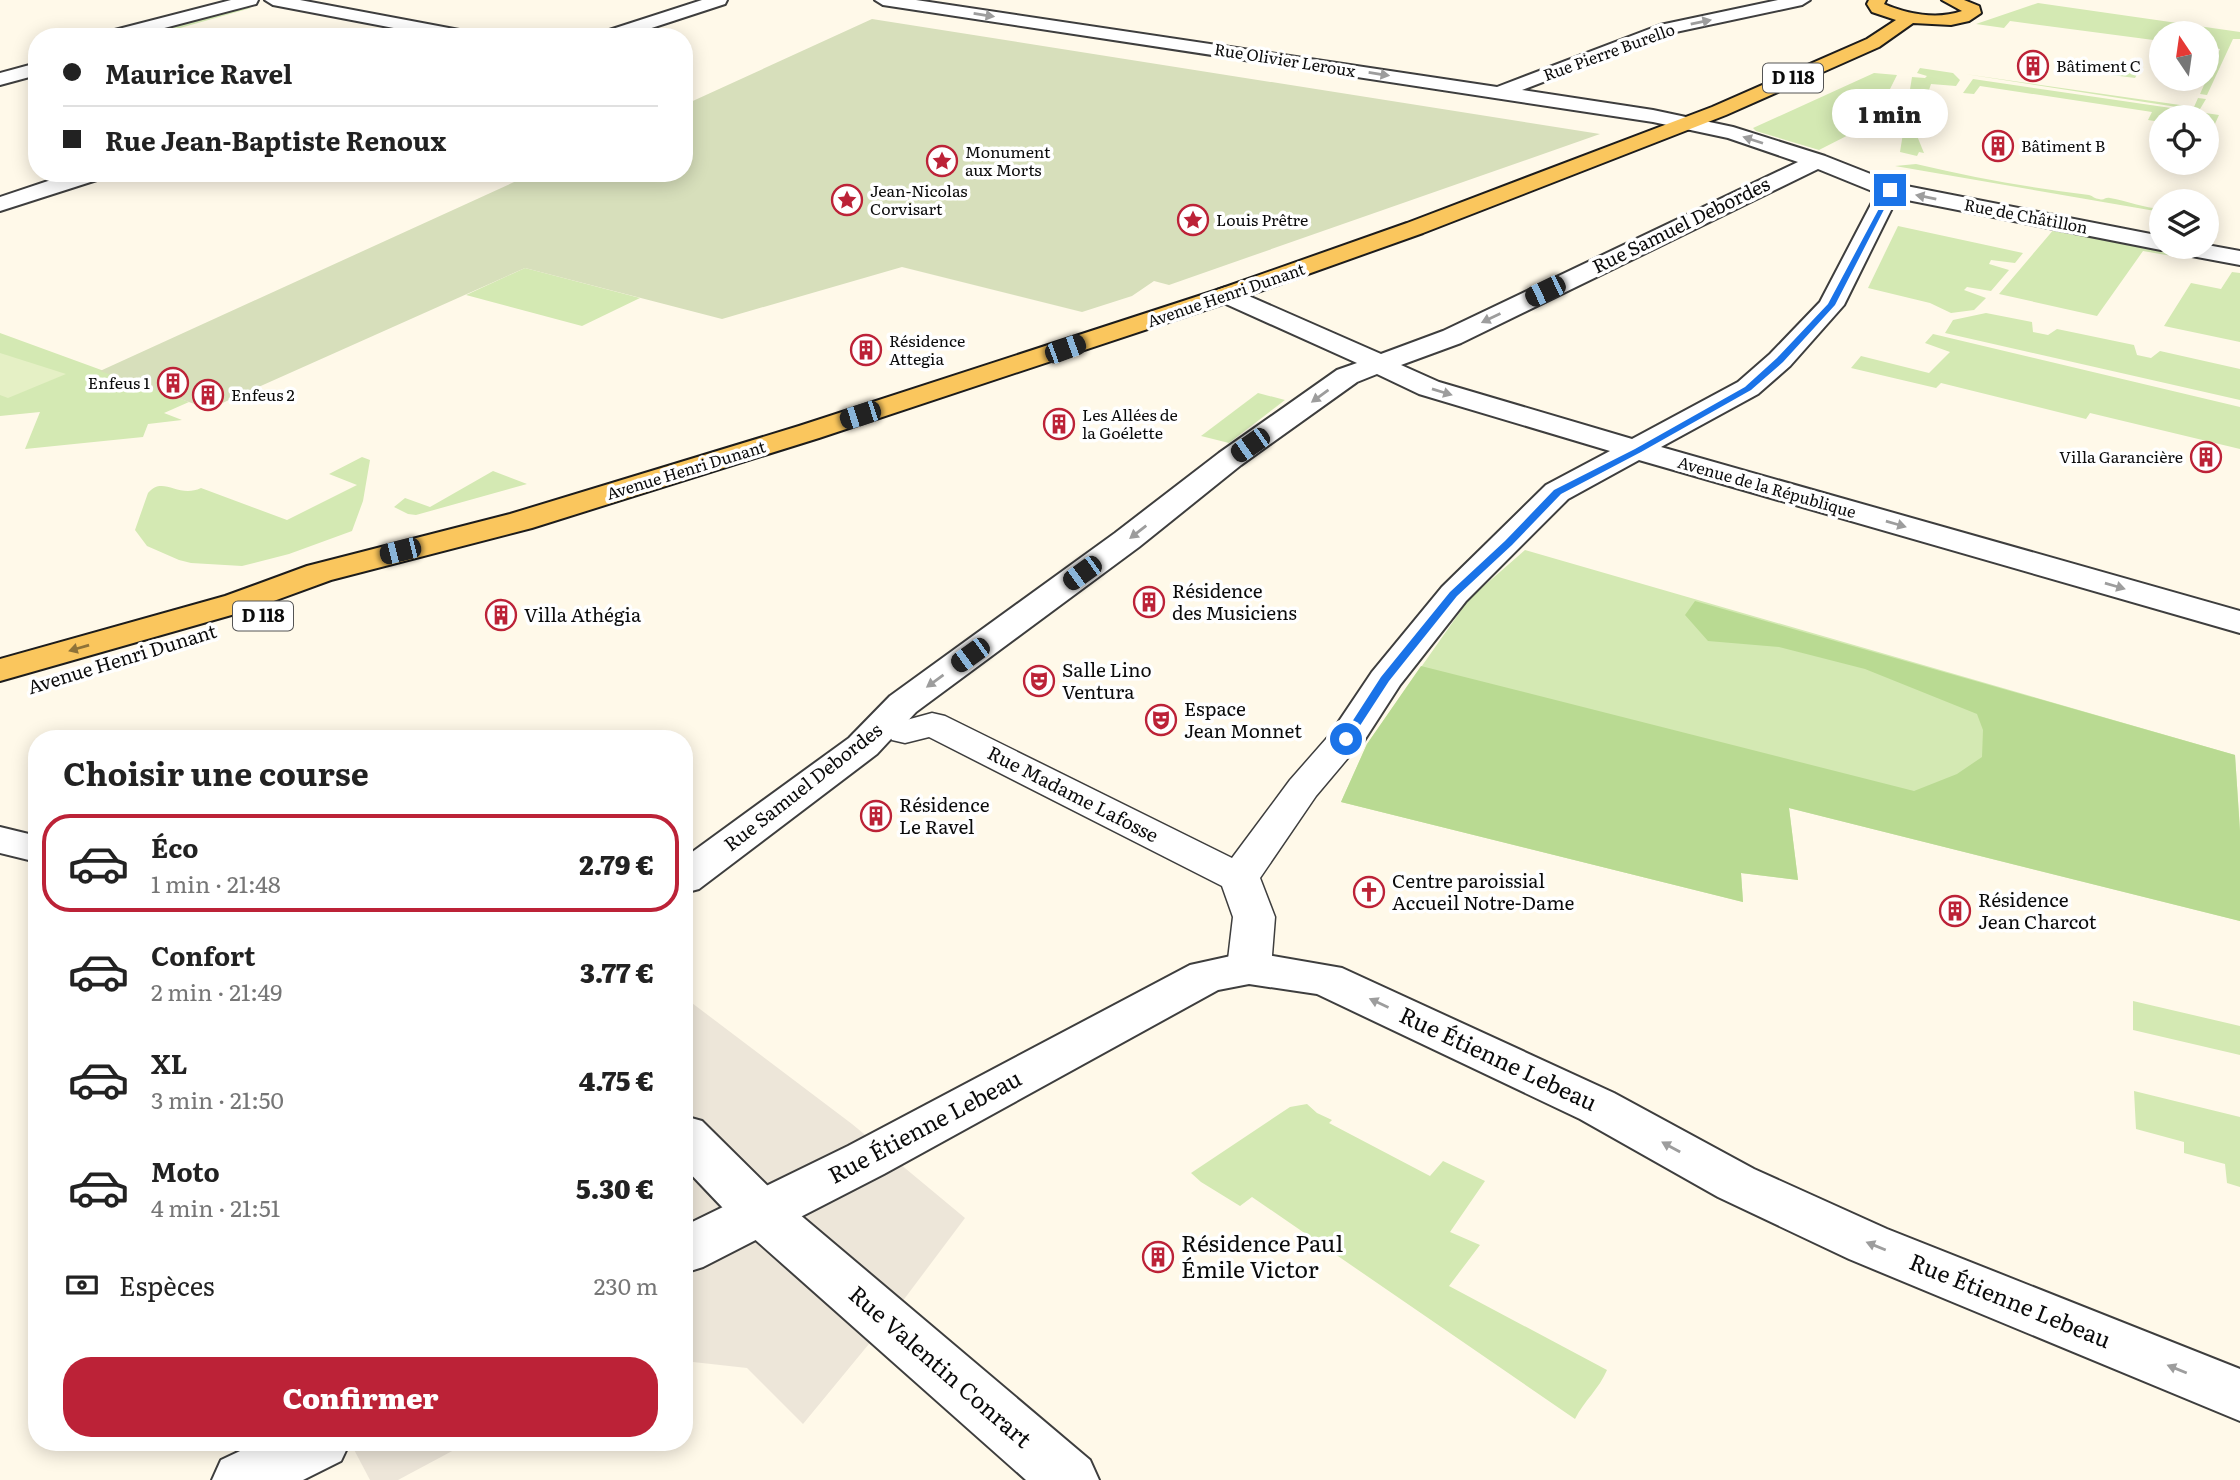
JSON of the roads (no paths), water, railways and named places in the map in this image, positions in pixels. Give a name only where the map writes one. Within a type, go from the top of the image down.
[{"type":"main road","points":[[1877,0],[1875,4],[1878,8],[1910,17],[1950,19],[1973,13],[1973,9],[1958,1]]},
{"type":"main road","name":"Avenue Henri Dunant","points":[[0,670],[237,603],[319,573],[521,521],[822,428],[1226,295],[1427,224],[1688,123],[1861,48],[1910,17]]},
{"type":"main road","name":"Avenue Henri Dunant","points":[[0,696],[284,610],[521,521]]},
{"type":"street","points":[[143,28],[250,0]]},
{"type":"street","points":[[633,28],[719,0]]},
{"type":"street","name":"Rue Olivier Leroux","points":[[883,0],[924,3],[1688,123],[1732,133],[1817,161]]},
{"type":"street","name":"Rue Pierre Burello","points":[[1498,92],[1667,29],[1802,0]]},
{"type":"street","points":[[1871,0],[1877,0]]},
{"type":"street","points":[[191,28],[286,1],[424,28]]},
{"type":"street","points":[[0,65],[28,58]]},
{"type":"street","points":[[0,79],[28,71]]},
{"type":"street","name":"Rue de Châtillon","points":[[1817,161],[1885,199],[2149,241]]},
{"type":"street","name":"Rue Samuel Debordes","points":[[693,872],[863,746],[902,704],[1127,540],[1230,459],[1347,376],[1452,337],[1817,161]]},
{"type":"street","points":[[0,204],[67,182]]},
{"type":"street","points":[[1249,968],[1254,917],[1239,878],[1303,788],[1346,739],[1385,680],[1454,594],[1557,492],[1748,388],[1780,360],[1831,305],[1885,199]]},
{"type":"street","points":[[2219,254],[2240,258]]},
{"type":"street","name":"Avenue de la République","points":[[1226,295],[1360,353],[1406,380],[1429,388],[2240,622]]},
{"type":"street","name":"Rue Madame Lafosse","points":[[905,732],[932,724],[1239,878]]},
{"type":"street","points":[[0,840],[28,847]]},
{"type":"street","name":"Rue Étienne Lebeau","points":[[693,1246],[866,1160],[1206,976],[1249,968],[1326,979],[1597,1106],[1736,1184],[1856,1238],[2240,1395]]},
{"type":"street","name":"Rue Valentin Conrart","points":[[693,1144],[760,1212],[1069,1480]]},
{"type":"street","points":[[242,1480],[302,1451]]},
{"type":"place","name":"Bâtiment C","points":[[2033,66]]},
{"type":"place","name":"Bâtiment B","points":[[1998,146]]},
{"type":"place","name":"Monument aux Morts","points":[[942,161]]},
{"type":"place","name":"Jean-Nicolas Corvisart","points":[[847,200]]},
{"type":"place","name":"Louis Prêtre","points":[[1193,220]]},
{"type":"place","name":"Résidence Attegia","points":[[866,350]]},
{"type":"place","name":"Enfeus 1","points":[[173,383]]},
{"type":"place","name":"Enfeus 2","points":[[208,395]]},
{"type":"place","name":"Les Allées de la Goélette","points":[[1059,424]]},
{"type":"place","name":"Villa Garancière","points":[[2206,457]]},
{"type":"place","name":"Résidence des Musiciens","points":[[1149,602]]},
{"type":"place","name":"Villa Athégia","points":[[501,615]]},
{"type":"place","name":"Salle Lino Ventura","points":[[1039,681]]},
{"type":"place","name":"Espace Jean Monnet","points":[[1161,720]]},
{"type":"place","name":"Résidence Le Ravel","points":[[876,816]]},
{"type":"place","name":"Centre paroissial Accueil Notre-Dame","points":[[1369,892]]},
{"type":"place","name":"Résidence Jean Charcot","points":[[1955,911]]},
{"type":"place","name":"Résidence Paul Émile Victor","points":[[1158,1257]]}]
